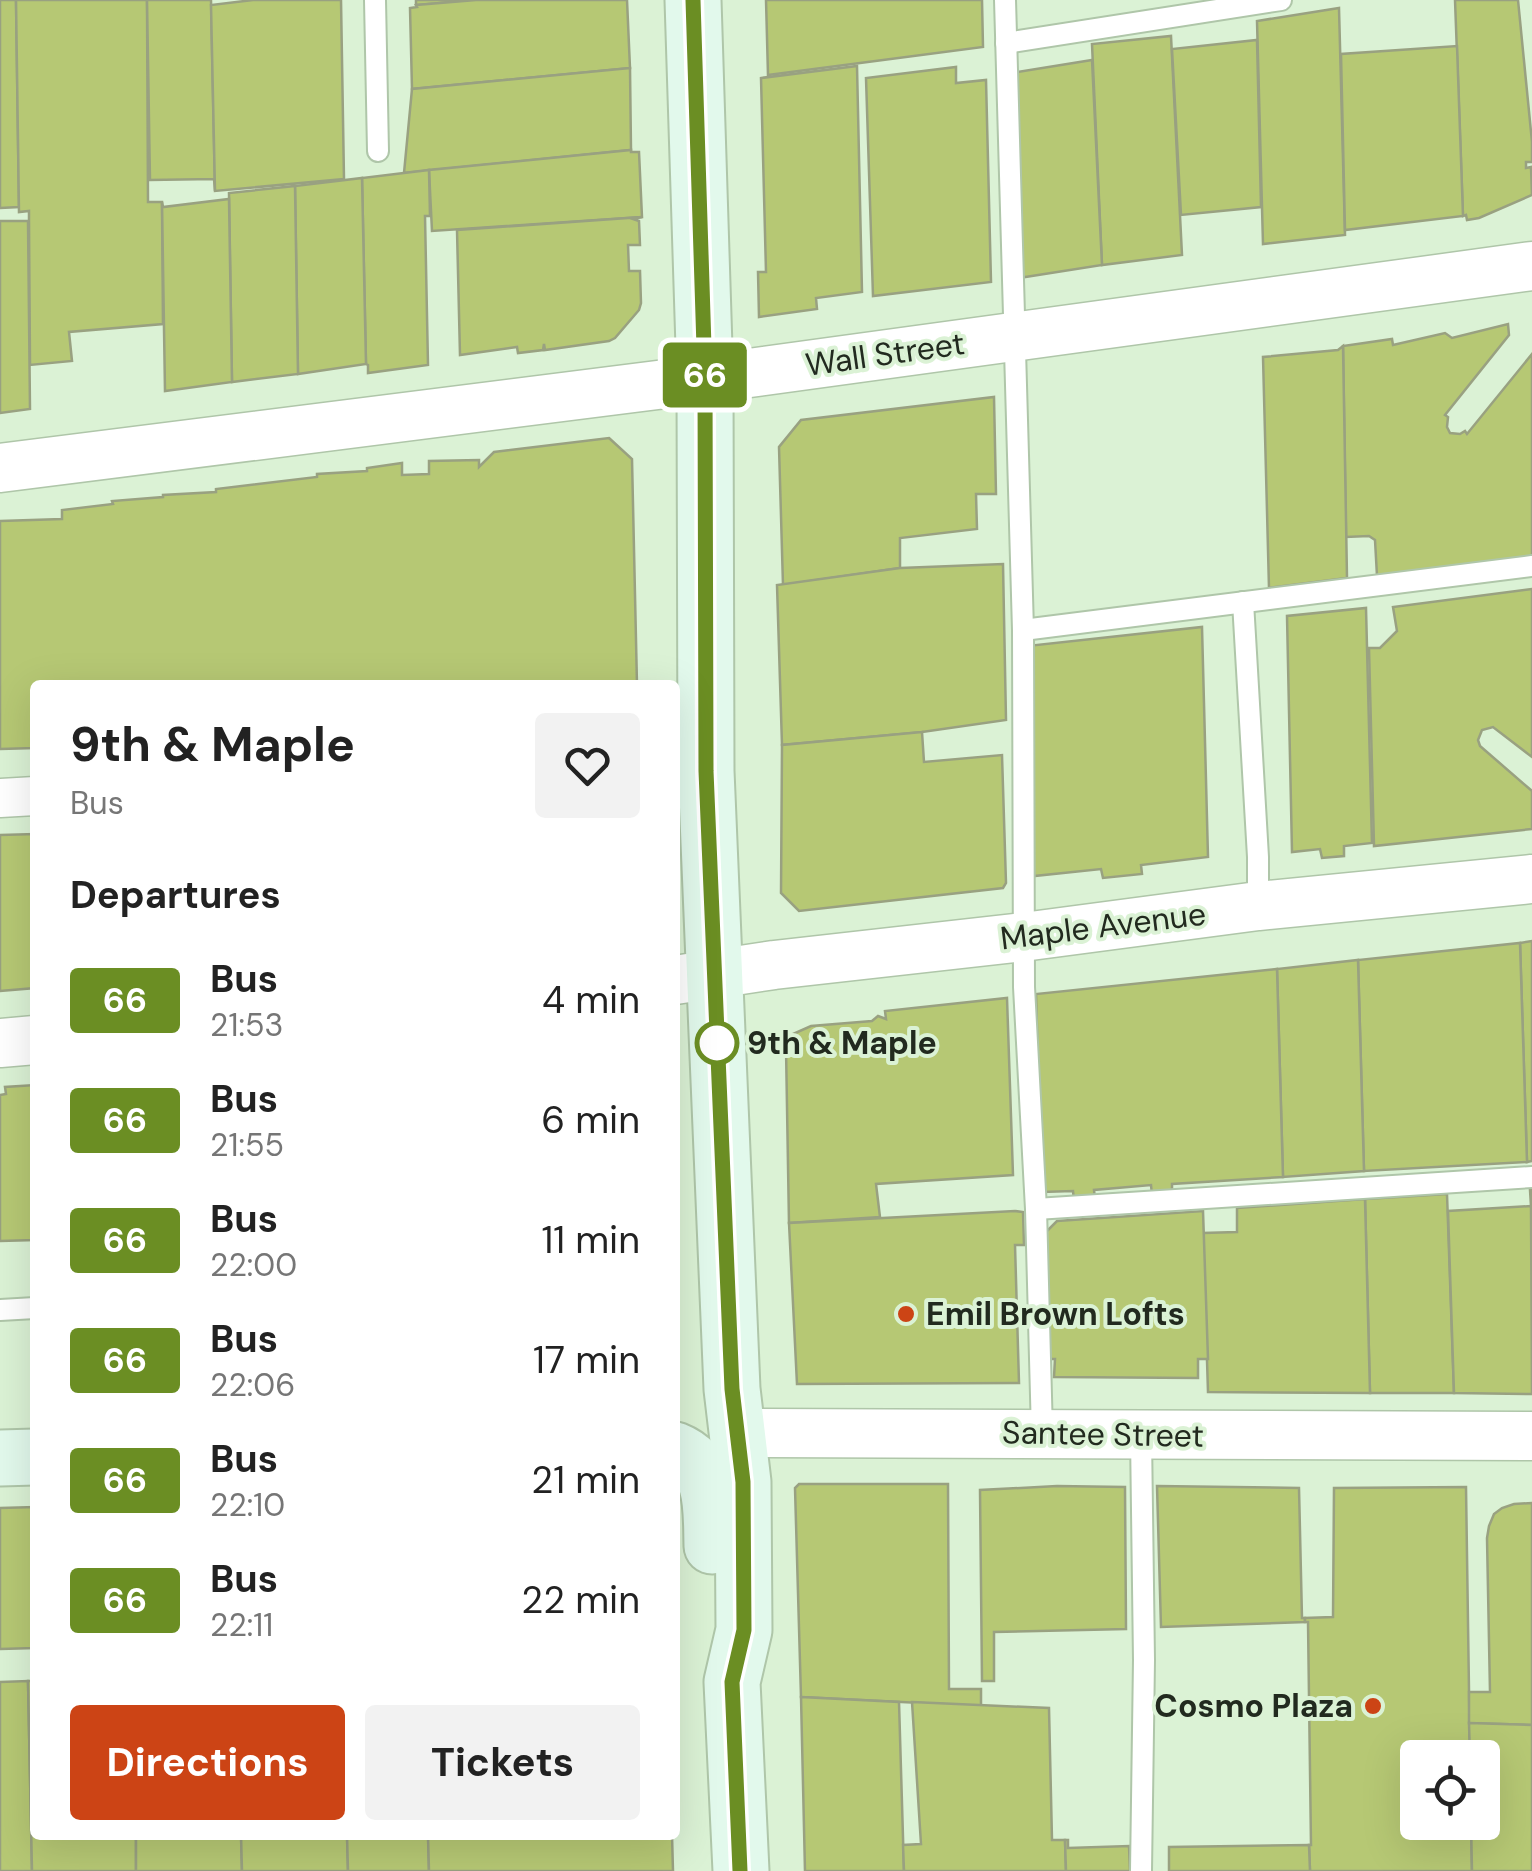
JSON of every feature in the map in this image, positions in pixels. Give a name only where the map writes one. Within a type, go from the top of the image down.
[{"type":"main road","points":[[692,0],[705,379],[690,772],[694,977],[743,1482],[744,1630],[732,1682]]},
{"type":"main road","name":"Santee Street","points":[[680,1430],[737,1433]]},
{"type":"main road","points":[[680,1452],[690,1457],[706,1480],[711,1512],[716,1626],[732,1682],[740,1871]]},
{"type":"main road","points":[[0,1458],[30,1457]]},
{"type":"street","name":"Wall Street","points":[[0,468],[705,379],[1532,266]]},
{"type":"street","points":[[0,798],[30,796]]},
{"type":"street","name":"Maple Avenue","points":[[694,977],[1258,906],[1532,879]]},
{"type":"street","points":[[0,1043],[30,1040]]},
{"type":"street","name":"Santee Street","points":[[737,1433],[1532,1436]]},
{"type":"lane","points":[[376,0],[378,152]]},
{"type":"lane","points":[[1005,0],[1022,630],[1024,987],[1036,1209],[1042,1432]]},
{"type":"lane","points":[[1006,42],[1281,0]]},
{"type":"lane","points":[[1022,630],[1532,566]]},
{"type":"lane","points":[[1243,602],[1258,906]]},
{"type":"lane","points":[[1036,1209],[1532,1177]]},
{"type":"lane","points":[[0,1310],[30,1308]]},
{"type":"lane","points":[[1141,1436],[1141,1871]]},
{"type":"building","points":[[0,0],[16,0],[19,207],[0,208]]},
{"type":"building","points":[[16,0],[147,0],[148,202],[162,202],[163,324],[69,332],[72,361],[30,365],[29,211],[19,212]]},
{"type":"building","points":[[147,0],[211,0],[215,191],[214,179],[150,180]]},
{"type":"building","points":[[253,0],[341,0],[344,179],[215,191],[211,5]]},
{"type":"building","points":[[416,0],[476,0],[416,5]]},
{"type":"building","points":[[476,0],[627,0],[630,68],[412,89],[410,8]]},
{"type":"building","points":[[766,0],[982,0],[983,47],[768,75]]},
{"type":"building","points":[[1455,0],[1518,0],[1532,142],[1532,162],[1526,162],[1526,168],[1531,167],[1532,195],[1467,220],[1463,216]]},
{"type":"building","points":[[1339,8],[1345,235],[1263,244],[1257,21]]},
{"type":"building","points":[[1171,36],[1182,255],[1102,265],[1092,44]]},
{"type":"building","points":[[1257,40],[1261,207],[1181,215],[1172,49]]},
{"type":"building","points":[[1457,46],[1463,216],[1345,230],[1341,54]]},
{"type":"building","points":[[1092,60],[1102,265],[1019,278],[1012,73]]},
{"type":"building","points":[[857,66],[862,292],[816,298],[817,309],[759,317],[758,272],[766,272],[761,78]]},
{"type":"building","points":[[956,67],[956,83],[986,80],[991,282],[873,296],[866,78]]},
{"type":"building","points":[[630,68],[631,150],[404,173],[412,89]]},
{"type":"building","points":[[639,152],[642,217],[432,231],[429,170]]},
{"type":"building","points":[[429,170],[430,216],[425,216],[428,365],[368,373],[362,178]]},
{"type":"building","points":[[362,178],[366,364],[298,374],[295,186]]},
{"type":"building","points":[[295,186],[298,374],[232,382],[229,193]]},
{"type":"building","points":[[229,199],[232,382],[165,391],[162,202],[163,207]]},
{"type":"building","points":[[642,217],[633,219],[639,221],[640,245],[628,245],[629,271],[640,271],[641,303],[615,338],[545,350],[544,344],[543,350],[518,353],[517,347],[460,355],[457,230]]},
{"type":"building","points":[[0,221],[28,221],[30,409],[0,413]]},
{"type":"building","points":[[1508,324],[1509,335],[1445,415],[1450,433],[1467,434],[1532,354],[1532,566],[1377,576],[1375,540],[1369,536],[1346,537],[1343,346],[1392,339],[1393,345],[1445,333],[1452,338]]},
{"type":"building","points":[[1343,346],[1347,578],[1269,588],[1263,357],[1338,350]]},
{"type":"building","points":[[994,397],[996,494],[976,494],[977,529],[900,538],[900,568],[783,585],[779,447],[801,420]]},
{"type":"building","points":[[609,438],[632,459],[637,680],[30,680],[30,748],[0,749],[0,521],[62,519],[62,510],[113,504],[112,501],[216,492],[402,463],[402,475],[429,474],[429,461],[479,460],[479,467],[494,452]]},
{"type":"building","points":[[1003,564],[1006,720],[782,745],[777,585],[900,568]]},
{"type":"building","points":[[1532,589],[1532,757],[1493,727],[1482,730],[1478,740],[1532,791],[1532,829],[1374,846],[1369,648],[1380,648],[1397,631],[1393,607]]},
{"type":"building","points":[[1366,608],[1372,843],[1344,846],[1344,856],[1322,858],[1320,849],[1292,852],[1287,616]]},
{"type":"building","points":[[1202,627],[1208,857],[1141,865],[1142,874],[1103,878],[1101,869],[1034,876],[1027,646]]},
{"type":"building","points":[[922,732],[924,762],[1002,755],[1006,883],[1003,888],[799,911],[781,893],[782,745]]},
{"type":"building","points":[[30,834],[30,988],[0,991],[0,835]]},
{"type":"building","points":[[1532,941],[1532,1161],[1527,1162],[1520,943]]},
{"type":"building","points":[[1520,943],[1527,1162],[1364,1171],[1358,960]]},
{"type":"building","points":[[1358,960],[1364,1171],[1283,1177],[1277,969]]},
{"type":"building","points":[[1277,969],[1283,1177],[1172,1184],[1172,1194],[1152,1195],[1151,1185],[1094,1190],[1095,1199],[1074,1200],[1073,1191],[1042,1192],[1036,994]]},
{"type":"building","points":[[1007,998],[1013,1175],[876,1184],[880,1217],[789,1223],[786,1048],[793,1034],[811,1026],[872,1021],[878,1016],[886,1019],[885,1011]]},
{"type":"building","points":[[30,1085],[30,1240],[0,1241],[0,1095],[6,1094],[5,1087]]},
{"type":"building","points":[[1532,1190],[1532,1301],[1531,1206]]},
{"type":"building","points":[[1447,1194],[1454,1393],[1370,1393],[1365,1199]]},
{"type":"building","points":[[1365,1199],[1370,1393],[1208,1392],[1203,1233],[1237,1232],[1237,1208]]},
{"type":"building","points":[[1531,1206],[1532,1394],[1454,1393],[1448,1211]]},
{"type":"building","points":[[1203,1211],[1208,1359],[1198,1359],[1198,1378],[1054,1377],[1055,1359],[1046,1359],[1042,1236],[1057,1221]]},
{"type":"building","name":"Emil Brown Lofts","points":[[1023,1212],[1024,1245],[1015,1245],[1019,1383],[797,1384],[789,1223]]},
{"type":"building","points":[[799,1484],[948,1484],[949,1689],[981,1689],[981,1706],[801,1697],[795,1488]]},
{"type":"building","points":[[1157,1486],[1299,1488],[1305,1622],[1161,1627]]},
{"type":"building","points":[[1125,1487],[1126,1629],[994,1632],[994,1681],[982,1681],[980,1490]]},
{"type":"building","points":[[1466,1487],[1470,1740],[1400,1740],[1400,1840],[1471,1840],[1472,1871],[1310,1871],[1305,1618],[1333,1617],[1334,1488]]},
{"type":"building","points":[[1532,1503],[1532,1725],[1469,1723],[1469,1692],[1490,1692],[1489,1526],[1502,1508]]},
{"type":"building","points":[[30,1507],[30,1648],[0,1649],[0,1508]]},
{"type":"building","points":[[28,1681],[32,1871],[0,1871],[0,1682]]},
{"type":"building","points":[[28,1681],[30,1681],[30,1776]]},
{"type":"building","points":[[801,1697],[899,1702],[904,1871],[805,1871]]},
{"type":"building","points":[[912,1702],[1049,1708],[1052,1840],[1065,1840],[1066,1871],[904,1871],[903,1845],[921,1844]]},
{"type":"building","points":[[1469,1723],[1532,1725],[1532,1871],[1472,1871],[1471,1840],[1500,1840],[1500,1740],[1469,1740]]},
{"type":"building","points":[[31,1840],[136,1840],[136,1871],[32,1871]]},
{"type":"building","points":[[136,1840],[241,1840],[242,1871],[136,1871]]},
{"type":"building","points":[[241,1840],[347,1840],[348,1871],[242,1871]]},
{"type":"building","points":[[347,1840],[428,1840],[429,1871],[348,1871]]},
{"type":"building","points":[[428,1840],[672,1840],[673,1871],[429,1871]]},
{"type":"building","points":[[1065,1840],[1068,1848],[1129,1846],[1130,1871],[1066,1871]]},
{"type":"building","points":[[1309,1845],[1310,1871],[1169,1871],[1169,1847]]},
{"type":"bus line","name":"66","points":[[693,0],[705,379],[706,771],[732,1389],[743,1482],[744,1630],[732,1682],[740,1871]]},
{"type":"place","name":"9th & Maple","points":[[717,1043]]},
{"type":"place","name":"Emil Brown Lofts","points":[[906,1314]]},
{"type":"place","name":"Cosmo Plaza","points":[[1373,1706]]}]
